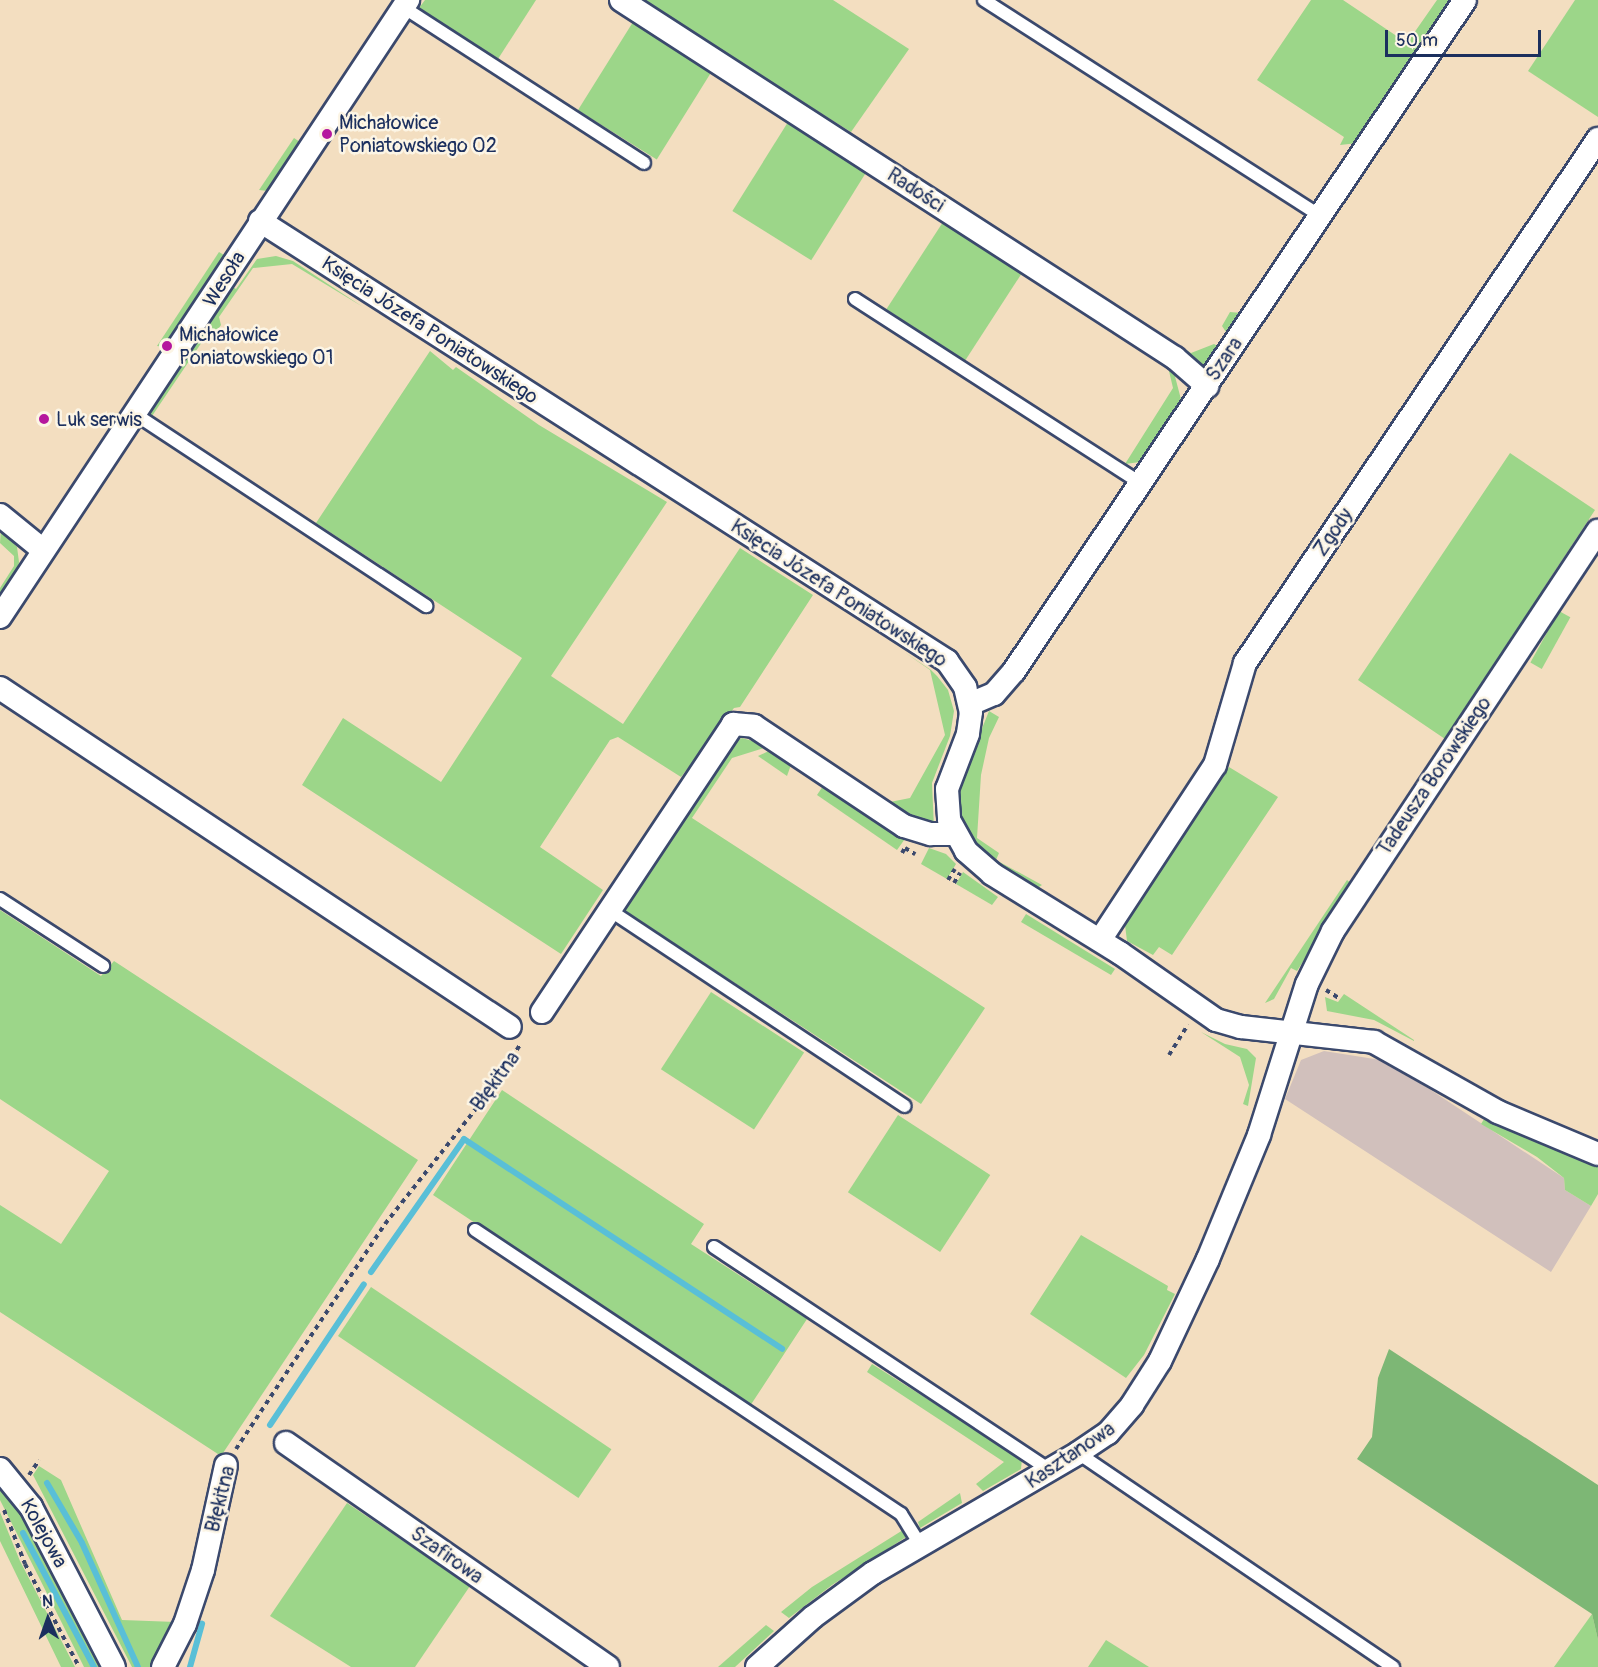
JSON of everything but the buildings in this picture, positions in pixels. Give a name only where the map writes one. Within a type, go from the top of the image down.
[{"type":"street","name":"Radości","points":[[621,0],[1175,358],[1206,386]]},
{"type":"street","name":"Szara","points":[[970,704],[992,695],[1010,677],[1465,0]]},
{"type":"street","name":"Wesoła","points":[[0,617],[405,4]]},
{"type":"street","name":"Zgody","points":[[1100,940],[1215,765],[1245,663],[1598,139]]},
{"type":"street","name":"Księcia Józefa Poniatowskiego","points":[[260,221],[937,653],[956,671],[970,704],[968,734],[946,796],[954,834],[971,857],[992,874],[1100,940],[1216,1020],[1241,1027],[1289,1031],[1383,1045],[1498,1112],[1598,1154]]},
{"type":"street","points":[[0,515],[43,550]]},
{"type":"street","name":"Tadeusza Borowskiego","points":[[1289,1031],[1333,931],[1598,531]]},
{"type":"street","points":[[0,688],[510,1027]]},
{"type":"street","points":[[542,1012],[608,909],[733,724],[754,726],[904,826],[930,834],[954,834]]},
{"type":"street","name":"Kasztanowa","points":[[757,1667],[835,1600],[920,1545],[1078,1453],[1108,1433],[1125,1415],[1173,1336],[1259,1134],[1289,1031]]},
{"type":"street","name":"Szafirowa","points":[[286,1443],[608,1667]]},
{"type":"street","name":"Błękitna","points":[[163,1667],[185,1624],[203,1570],[226,1465]]},
{"type":"street","name":"Kolejowa","points":[[0,1469],[32,1508],[114,1667]]},
{"type":"lane","points":[[984,0],[1319,215]]},
{"type":"lane","points":[[405,4],[644,163]]},
{"type":"lane","points":[[855,299],[1140,483]]},
{"type":"lane","points":[[135,414],[426,606]]},
{"type":"lane","points":[[0,899],[103,966]]},
{"type":"lane","points":[[608,909],[903,1106]]},
{"type":"lane","points":[[475,1230],[901,1514],[920,1545]]},
{"type":"lane","points":[[714,1247],[1050,1470]]},
{"type":"lane","points":[[1078,1453],[1393,1667]]},
{"type":"path","points":[[1322,990],[1339,998]]},
{"type":"path","name":"Błękitna","points":[[226,1465],[385,1224],[487,1095],[542,1012]]},
{"type":"path","points":[[1169,1055],[1189,1024]]},
{"type":"path","points":[[29,1475],[39,1460]]},
{"type":"path","points":[[0,1505],[80,1667]]},
{"type":"shaded area","points":[[1324,1051],[1387,1061],[1564,1178],[1565,1190],[1591,1206],[1551,1272],[1285,1099],[1301,1060]]},
{"type":"green space","points":[[425,0],[536,0],[498,59],[419,8]]},
{"type":"green space","points":[[639,0],[833,0],[909,49],[851,132]]},
{"type":"green space","points":[[1311,0],[1343,0],[1407,43],[1437,0],[1451,0],[1358,143],[1340,145],[1344,137],[1257,80]]},
{"type":"green space","points":[[1575,0],[1598,0],[1598,117],[1528,71]]},
{"type":"green space","points":[[633,22],[712,71],[657,159],[578,110]]},
{"type":"green space","points":[[788,122],[867,171],[811,260],[732,211]]},
{"type":"green space","points":[[294,138],[300,142],[268,191],[259,190]]},
{"type":"green space","points":[[943,222],[1022,273],[965,360],[886,309]]},
{"type":"green space","points":[[219,252],[224,255],[165,347],[157,346]]},
{"type":"green space","points":[[276,256],[293,261],[363,307],[292,264],[253,268],[219,317],[221,325],[212,338],[204,339],[152,416],[163,425],[147,415],[230,285],[236,289],[257,259]]},
{"type":"green space","points":[[1091,288],[1191,353],[1214,344],[1219,347],[1228,335],[1222,326],[1230,312],[1241,313],[1252,302],[1207,371],[1089,294]]},
{"type":"green space","points":[[430,351],[453,370],[456,367],[539,425],[667,502],[551,676],[623,724],[740,548],[813,595],[740,707],[734,708],[681,777],[618,737],[610,740],[540,847],[603,890],[561,954],[302,785],[343,718],[441,782],[522,658],[316,523]]},
{"type":"green space","points":[[1172,365],[1183,407],[1140,462],[1125,464],[1173,388],[1168,367]]},
{"type":"green space","points":[[1510,453],[1595,510],[1543,589],[1547,592],[1448,741],[1358,680]]},
{"type":"green space","points":[[1,529],[17,547],[19,562],[18,571],[0,601],[0,588],[14,566],[14,556],[0,543]]},
{"type":"green space","points":[[1559,611],[1570,617],[1542,669],[1530,663]]},
{"type":"green space","points":[[904,652],[931,670],[937,676],[948,690],[954,711],[950,736],[932,783],[934,828],[916,822],[885,803],[910,798],[945,735],[930,670]]},
{"type":"green space","points":[[989,711],[999,717],[989,738],[981,775],[977,838],[999,853],[996,860],[1042,885],[1036,889],[974,845],[960,819],[958,795],[963,776]]},
{"type":"green space","points":[[742,738],[770,746],[732,758],[692,818],[985,1008],[921,1104],[621,909],[725,747]]},
{"type":"green space","points":[[773,749],[792,762],[787,776],[758,756]]},
{"type":"green space","points":[[1229,767],[1278,797],[1172,955],[1159,947],[1153,955],[1127,941],[1125,925]]},
{"type":"green space","points":[[825,783],[907,836],[897,850],[817,795]]},
{"type":"green space","points":[[929,848],[946,854],[956,864],[947,879],[921,864]]},
{"type":"green space","points":[[963,872],[998,897],[992,905],[956,884]]},
{"type":"green space","points":[[1347,880],[1352,884],[1297,971],[1291,968],[1274,999],[1265,1003]]},
{"type":"green space","points":[[0,910],[101,976],[114,961],[418,1160],[221,1456],[0,1312],[0,1205],[61,1244],[109,1171],[0,1099]]},
{"type":"green space","points":[[1026,914],[1115,969],[1111,975],[1021,922]]},
{"type":"green space","points":[[711,992],[804,1052],[754,1130],[661,1069]]},
{"type":"green space","points":[[1344,994],[1414,1041],[1374,1020],[1327,1011],[1325,997],[1338,1002]]},
{"type":"green space","points":[[1201,1032],[1225,1044],[1247,1049],[1256,1058],[1248,1106],[1243,1104],[1249,1085],[1240,1057]]},
{"type":"green space","points":[[502,1090],[704,1224],[691,1244],[807,1319],[750,1406],[433,1195]]},
{"type":"green space","points":[[898,1115],[990,1175],[940,1252],[848,1192]]},
{"type":"green space","points":[[1486,1116],[1521,1135],[1598,1163],[1598,1194],[1591,1206],[1565,1190],[1564,1178],[1537,1157],[1481,1124]]},
{"type":"green space","points":[[1081,1235],[1168,1286],[1167,1290],[1175,1294],[1144,1355],[1126,1378],[1030,1314]]},
{"type":"green space","points":[[371,1287],[611,1449],[578,1498],[338,1336]]},
{"type":"green space","points":[[1389,1349],[1598,1485],[1598,1640],[1592,1614],[1357,1459],[1372,1437],[1378,1378]]},
{"type":"green space","points":[[872,1364],[1022,1459],[1021,1469],[983,1491],[976,1484],[1004,1462],[867,1372]]},
{"type":"green space","points":[[39,1466],[61,1480],[122,1620],[176,1622],[150,1667],[132,1667],[33,1475]]},
{"type":"green space","points":[[0,1486],[14,1503],[103,1667],[84,1667],[0,1500]]},
{"type":"green space","points":[[960,1493],[962,1503],[920,1528],[918,1522]]},
{"type":"green space","points":[[347,1503],[470,1586],[415,1667],[351,1667],[270,1616]]},
{"type":"green space","points":[[0,1512],[20,1561],[75,1667],[61,1667],[0,1541]]},
{"type":"green space","points":[[903,1530],[906,1537],[832,1585],[789,1618],[781,1612],[812,1587]]},
{"type":"green space","points":[[1592,1614],[1598,1640],[1598,1667],[1554,1667]]},
{"type":"green space","points":[[766,1625],[774,1631],[735,1667],[718,1667]]},
{"type":"green space","points":[[1106,1640],[1149,1667],[1088,1667]]},
{"type":"waterway","points":[[371,1272],[464,1139],[782,1349]]},
{"type":"waterway","points":[[270,1425],[364,1284]]},
{"type":"waterway","points":[[47,1483],[82,1543],[138,1667]]},
{"type":"waterway","points":[[23,1533],[94,1667]]},
{"type":"waterway","points":[[190,1667],[202,1624]]},
{"type":"place","name":"Michałowice Poniatowskiego 02","points":[[327,134]]},
{"type":"place","name":"Michałowice Poniatowskiego 01","points":[[167,346]]},
{"type":"place","name":"Luk serwis","points":[[44,419]]}]
